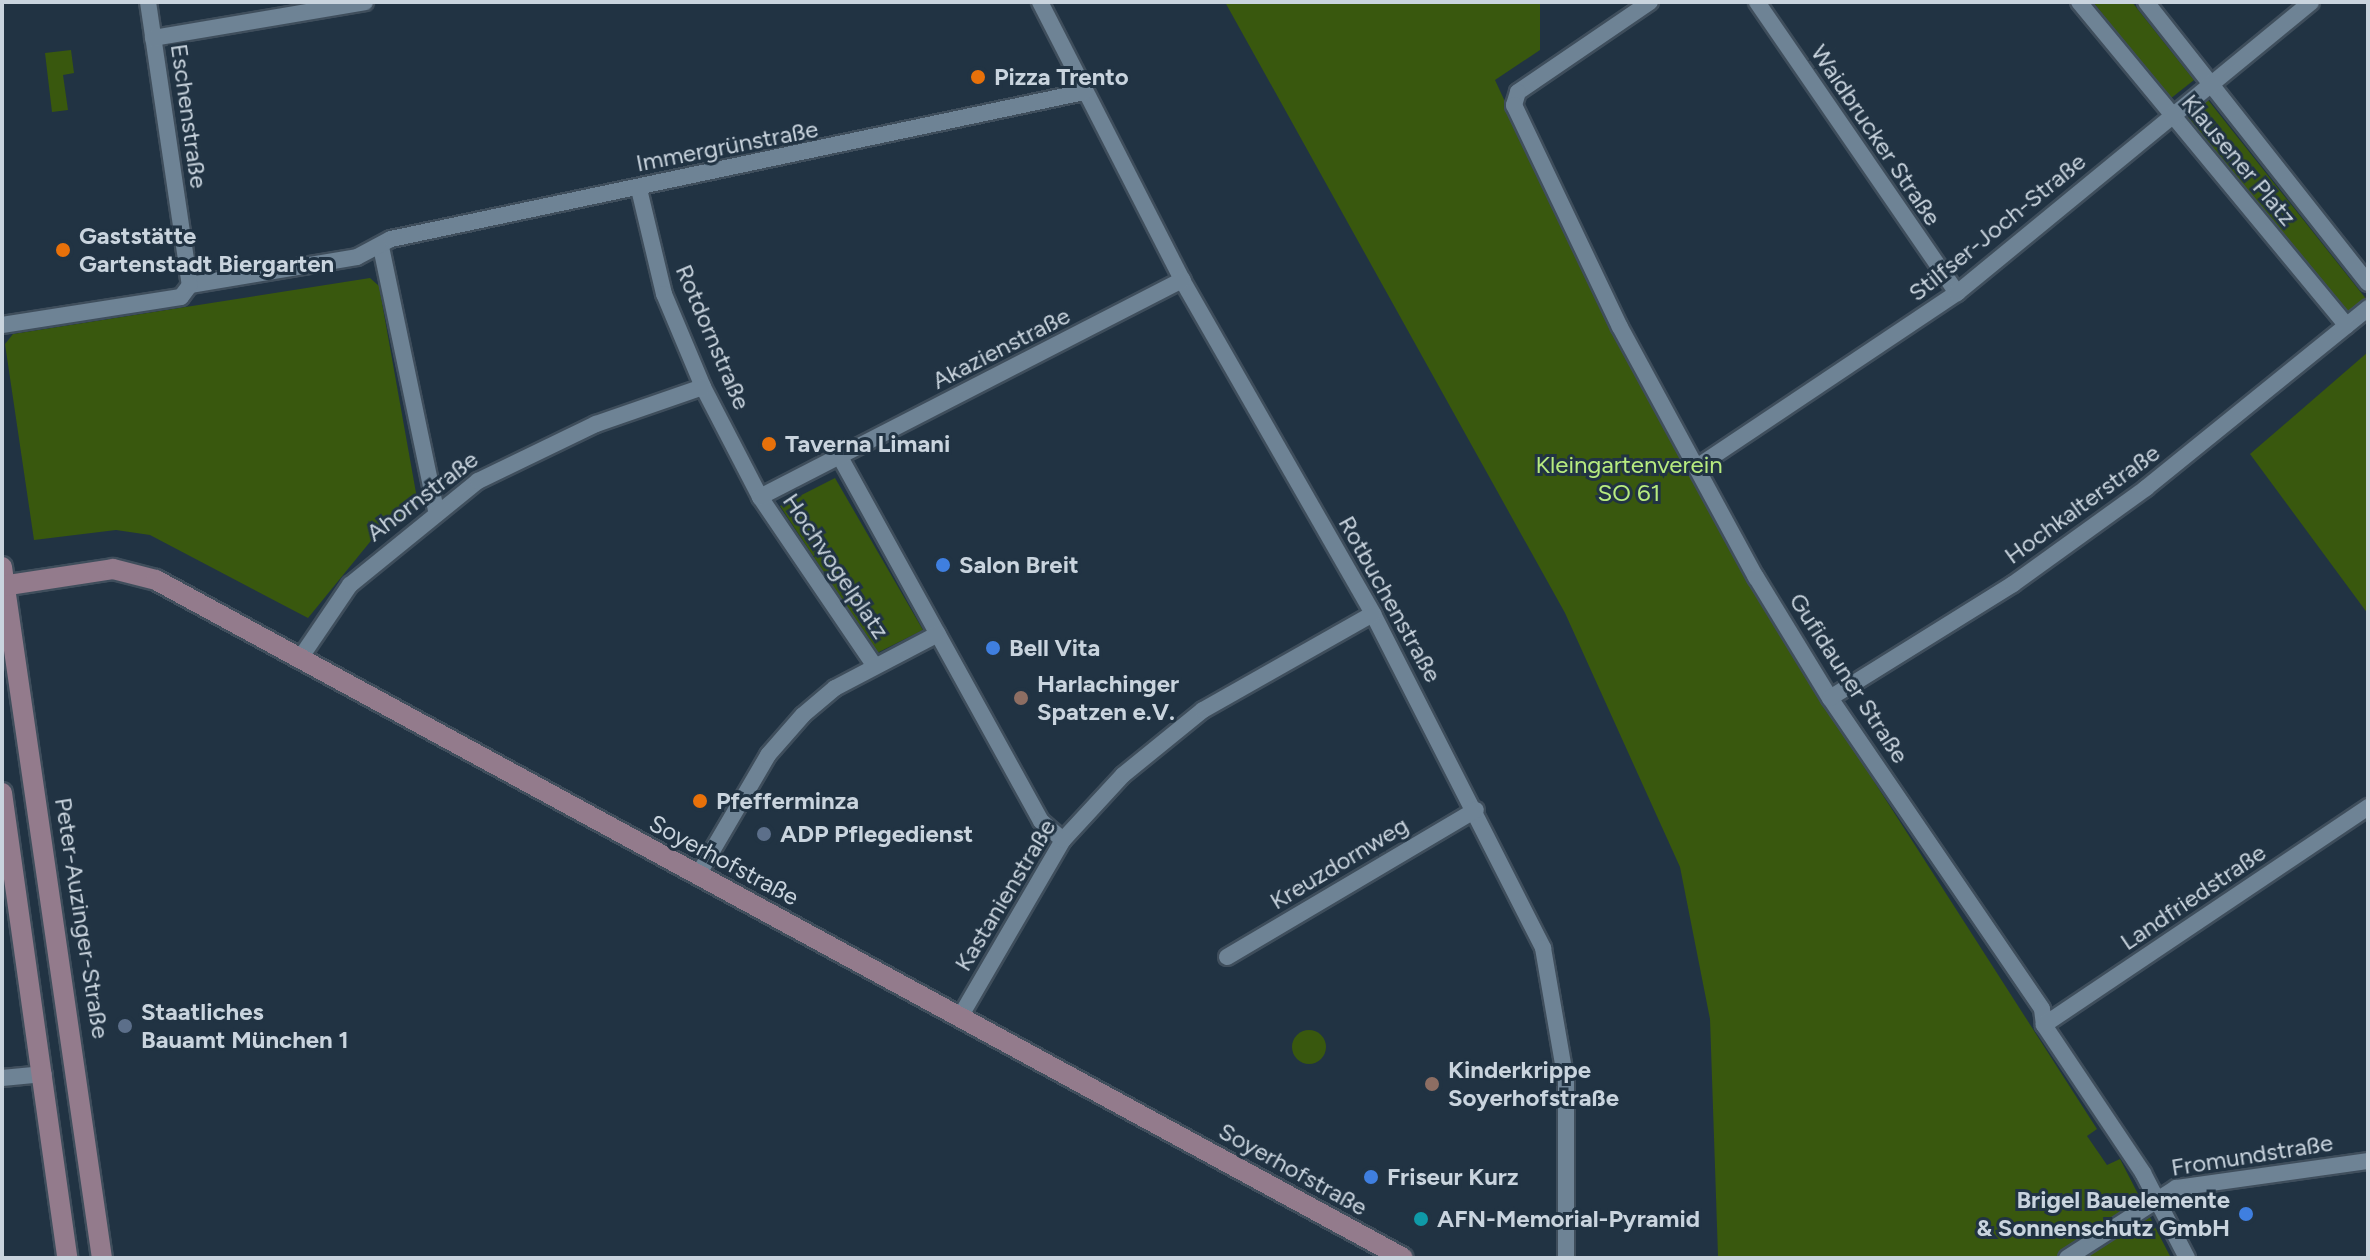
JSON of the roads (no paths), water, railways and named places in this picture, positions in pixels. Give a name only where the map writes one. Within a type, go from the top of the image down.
[{"type":"main road","name":"Soyerhofstraße","points":[[3,580],[113,569],[138,572],[1403,1258]]},
{"type":"main road","name":"Peter-Auzinger-Straße","points":[[3,580],[102,1258]]},
{"type":"main road","points":[[2,793],[44,1074],[67,1258]]},
{"type":"street","name":"Eschenstraße","points":[[148,2],[190,285]]},
{"type":"street","points":[[153,38],[365,2]]},
{"type":"street","name":"Rotbuchenstraße","points":[[1040,2],[1182,280],[1373,614],[1532,921],[1557,997],[1566,1081],[1566,1258]]},
{"type":"street","name":"Gufidauner Straße","points":[[1650,2],[1514,97],[1620,327],[1830,698],[2042,1009],[2044,1025],[2156,1197],[2187,1258]]},
{"type":"street","name":"Waidbrucker Straße","points":[[1757,2],[1957,293]]},
{"type":"street","name":"Klausener Platz","points":[[2079,2],[2347,326]]},
{"type":"street","name":"Klausener Platz","points":[[2146,2],[2368,283]]},
{"type":"street","name":"Stilfser-Joch-Straße","points":[[1697,467],[1957,293],[2311,2]]},
{"type":"street","name":"Immergrünstraße","points":[[2,325],[181,297],[190,285],[381,247],[1084,92]]},
{"type":"street","name":"Rotdornstraße","points":[[639,189],[664,294],[703,387],[760,497]]},
{"type":"street","points":[[381,247],[436,510]]},
{"type":"street","name":"Akazienstraße","points":[[840,457],[1182,280]]},
{"type":"street","points":[[2347,326],[2368,308]]},
{"type":"street","name":"Hochkalterstraße","points":[[1830,698],[2028,573],[2185,459],[2347,326]]},
{"type":"street","name":"Ahornstraße","points":[[299,660],[350,585],[436,510],[532,452],[703,387]]},
{"type":"street","name":"Hochvogelplatz","points":[[874,665],[760,497],[840,457],[1041,821],[1063,840]]},
{"type":"street","name":"Kastanienstraße","points":[[960,1017],[1063,840],[1123,775],[1203,710],[1373,614]]},
{"type":"street","points":[[698,875],[786,733],[874,665],[938,634]]},
{"type":"street","name":"Landfriedstraße","points":[[2044,1025],[2368,807]]},
{"type":"street","name":"Kreuzdornweg","points":[[1227,957],[1476,810]]},
{"type":"street","points":[[2,1078],[44,1074]]},
{"type":"street","name":"Fromundstraße","points":[[2067,1258],[2156,1197],[2197,1184],[2368,1161]]},
{"type":"place","name":"Pizza Trento","points":[[978,77]]},
{"type":"place","name":"Gaststätte Gartenstadt Biergarten","points":[[63,250]]},
{"type":"place","name":"Taverna Limani","points":[[769,444]]},
{"type":"place","name":"Salon Breit","points":[[943,565]]},
{"type":"place","name":"Bell Vita","points":[[993,648]]},
{"type":"place","name":"Harlachinger Spatzen e.V.","points":[[1021,698]]},
{"type":"place","name":"Pfefferminza","points":[[700,801]]},
{"type":"place","name":"ADP Pflegedienst","points":[[764,834]]},
{"type":"place","name":"Staatliches Bauamt München 1","points":[[125,1026]]},
{"type":"place","name":"Kinderkrippe Soyerhofstraße","points":[[1432,1084]]},
{"type":"place","name":"Friseur Kurz","points":[[1371,1177]]},
{"type":"place","name":"Brigel Bauelemente & Sonnenschutz GmbH","points":[[2246,1214]]},
{"type":"place","name":"AFN-Memorial-Pyramid","points":[[1421,1219]]},
{"type":"park label","name":"Kleingartenverein SO 61","points":[[1629,479]]}]
